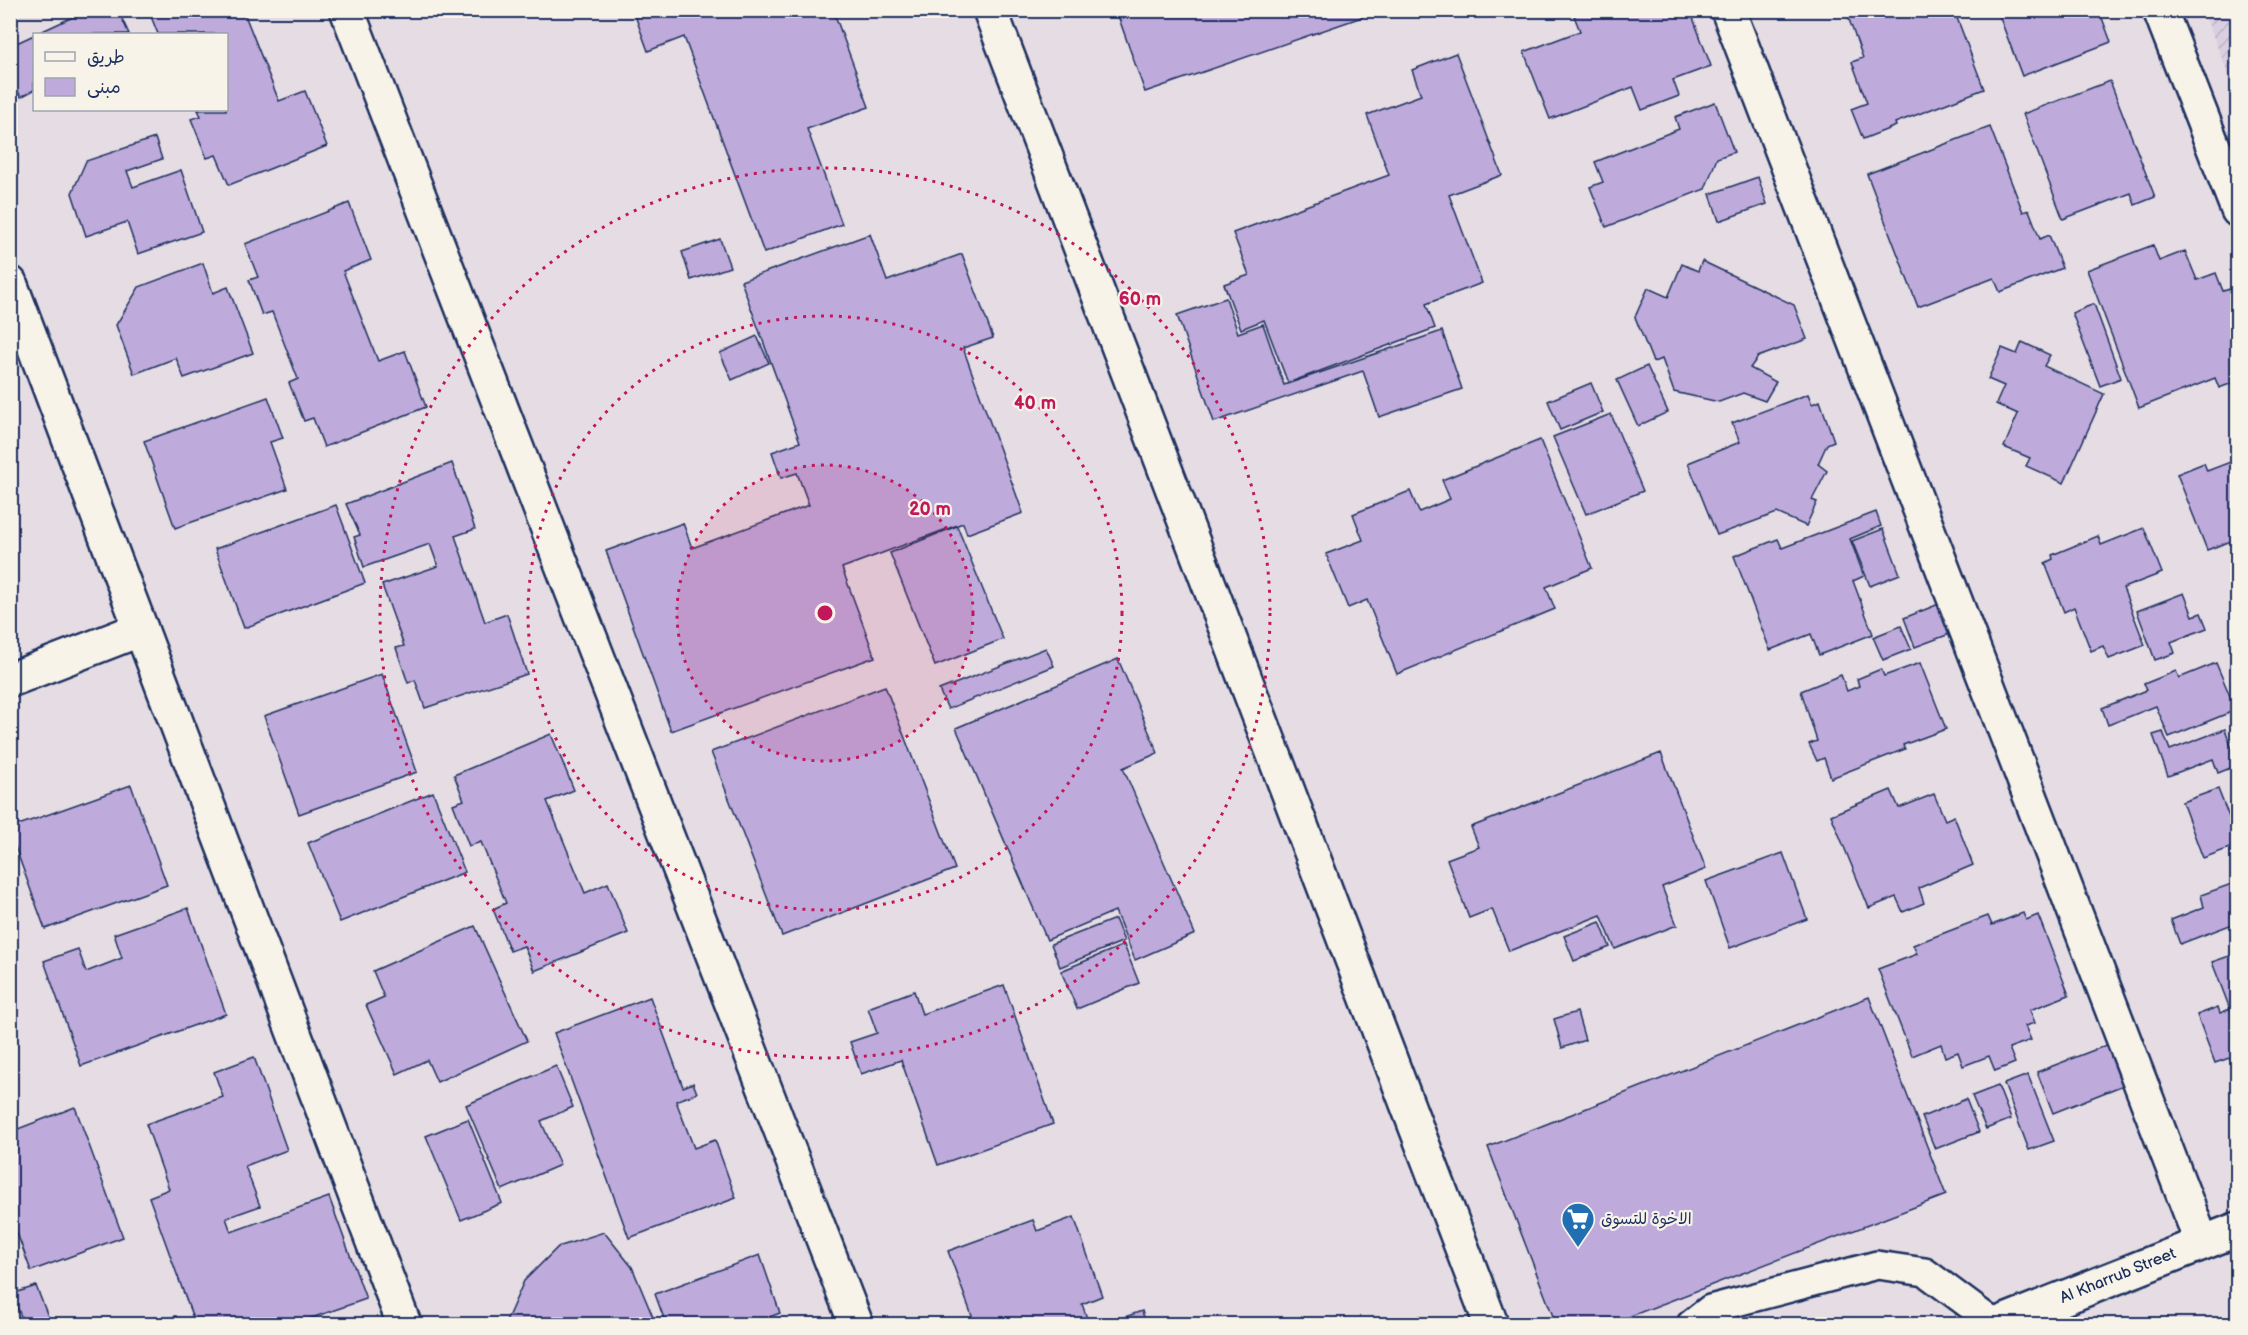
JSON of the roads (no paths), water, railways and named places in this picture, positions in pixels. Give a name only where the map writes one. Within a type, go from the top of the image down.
[{"type":"street","points":[[347,10],[856,1324]]},
{"type":"street","points":[[990,10],[1491,1324]]},
{"type":"street","points":[[1728,10],[2202,1243]]},
{"type":"street","points":[[2160,10],[2238,210]]},
{"type":"street","points":[[10,283],[404,1324]]},
{"type":"street","points":[[10,680],[141,629]]},
{"type":"street","name":"Al Kharrub Street","points":[[1996,1324],[2238,1229]]},
{"type":"lane","points":[[1691,1324],[1710,1309],[1877,1264],[1925,1272],[1996,1324]]},
{"type":"place","name":"الاخوة للتسوق","points":[[1578,1248]]}]
